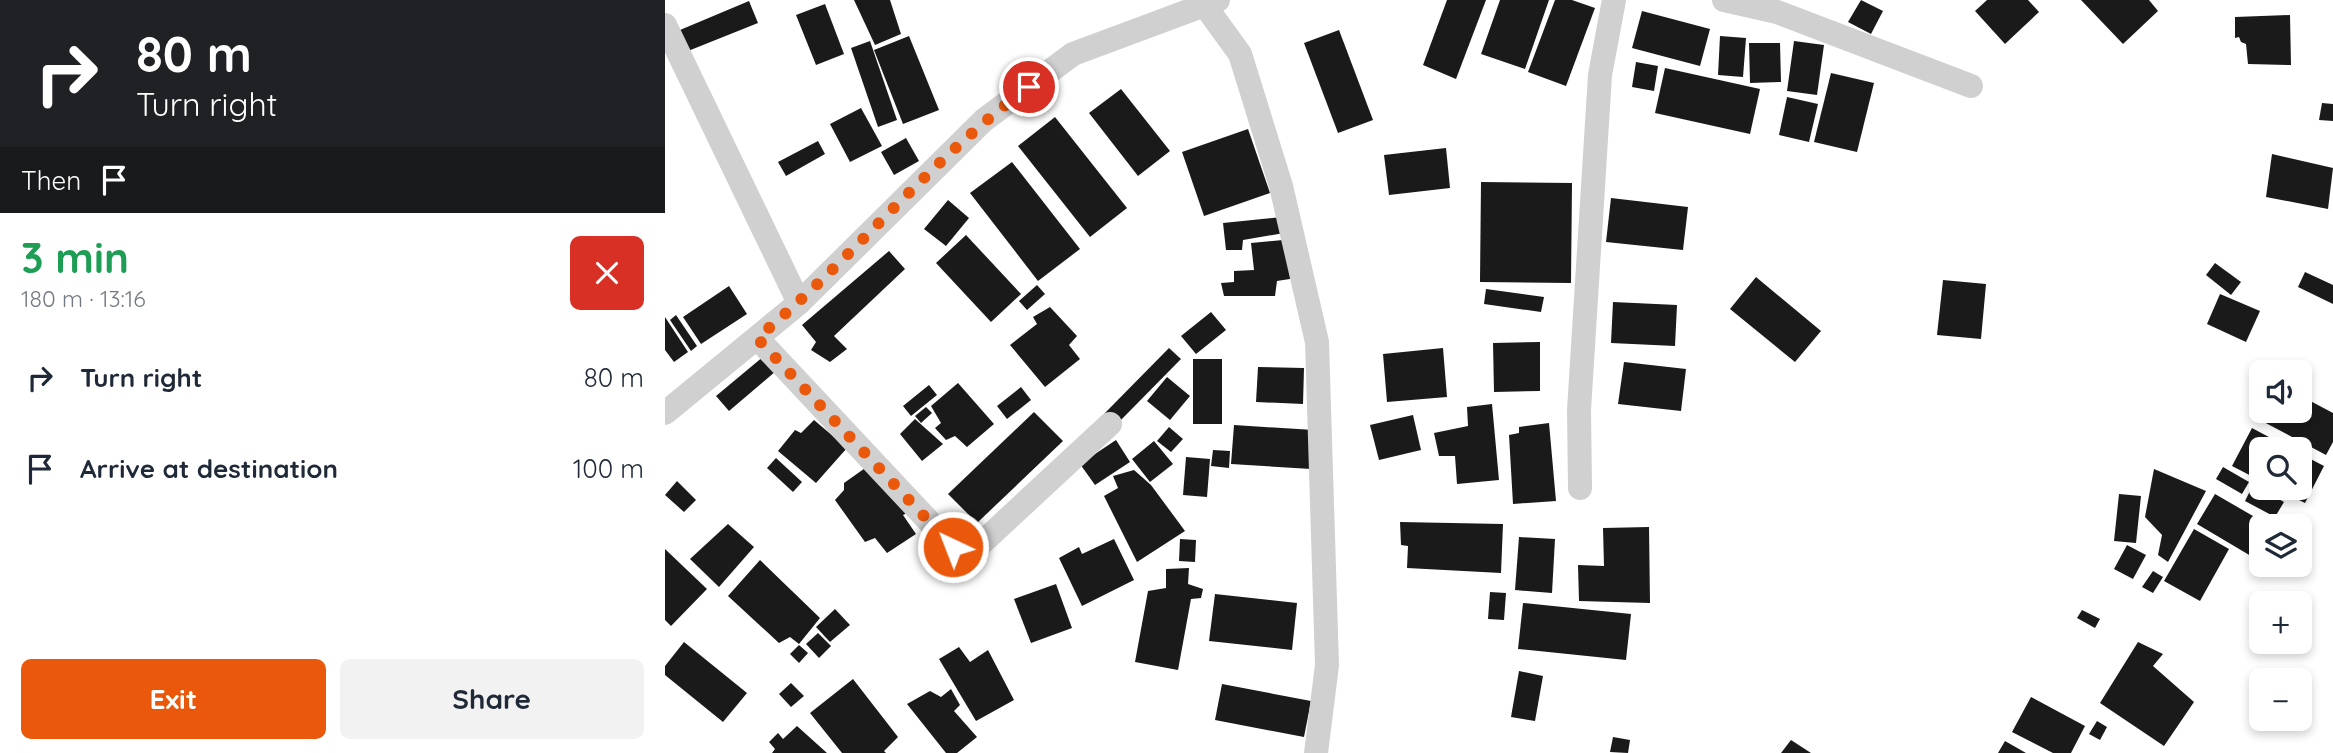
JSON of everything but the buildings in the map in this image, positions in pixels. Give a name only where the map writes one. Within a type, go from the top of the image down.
[{"type":"street","points":[[1580,488],[1579,410],[1600,75],[1614,0]]},
{"type":"street","points":[[1724,0],[1777,12],[1971,86]]},
{"type":"street","points":[[665,414],[799,303],[984,120],[1073,54],[1210,2],[1240,54],[1280,186],[1317,342],[1327,665],[1316,753]]},
{"type":"street","points":[[665,25],[799,303]]},
{"type":"street","points":[[757,338],[953,547],[971,553],[1110,424]]},
{"type":"route","points":[[953,547],[757,338],[799,303],[984,120],[1029,87]]}]
